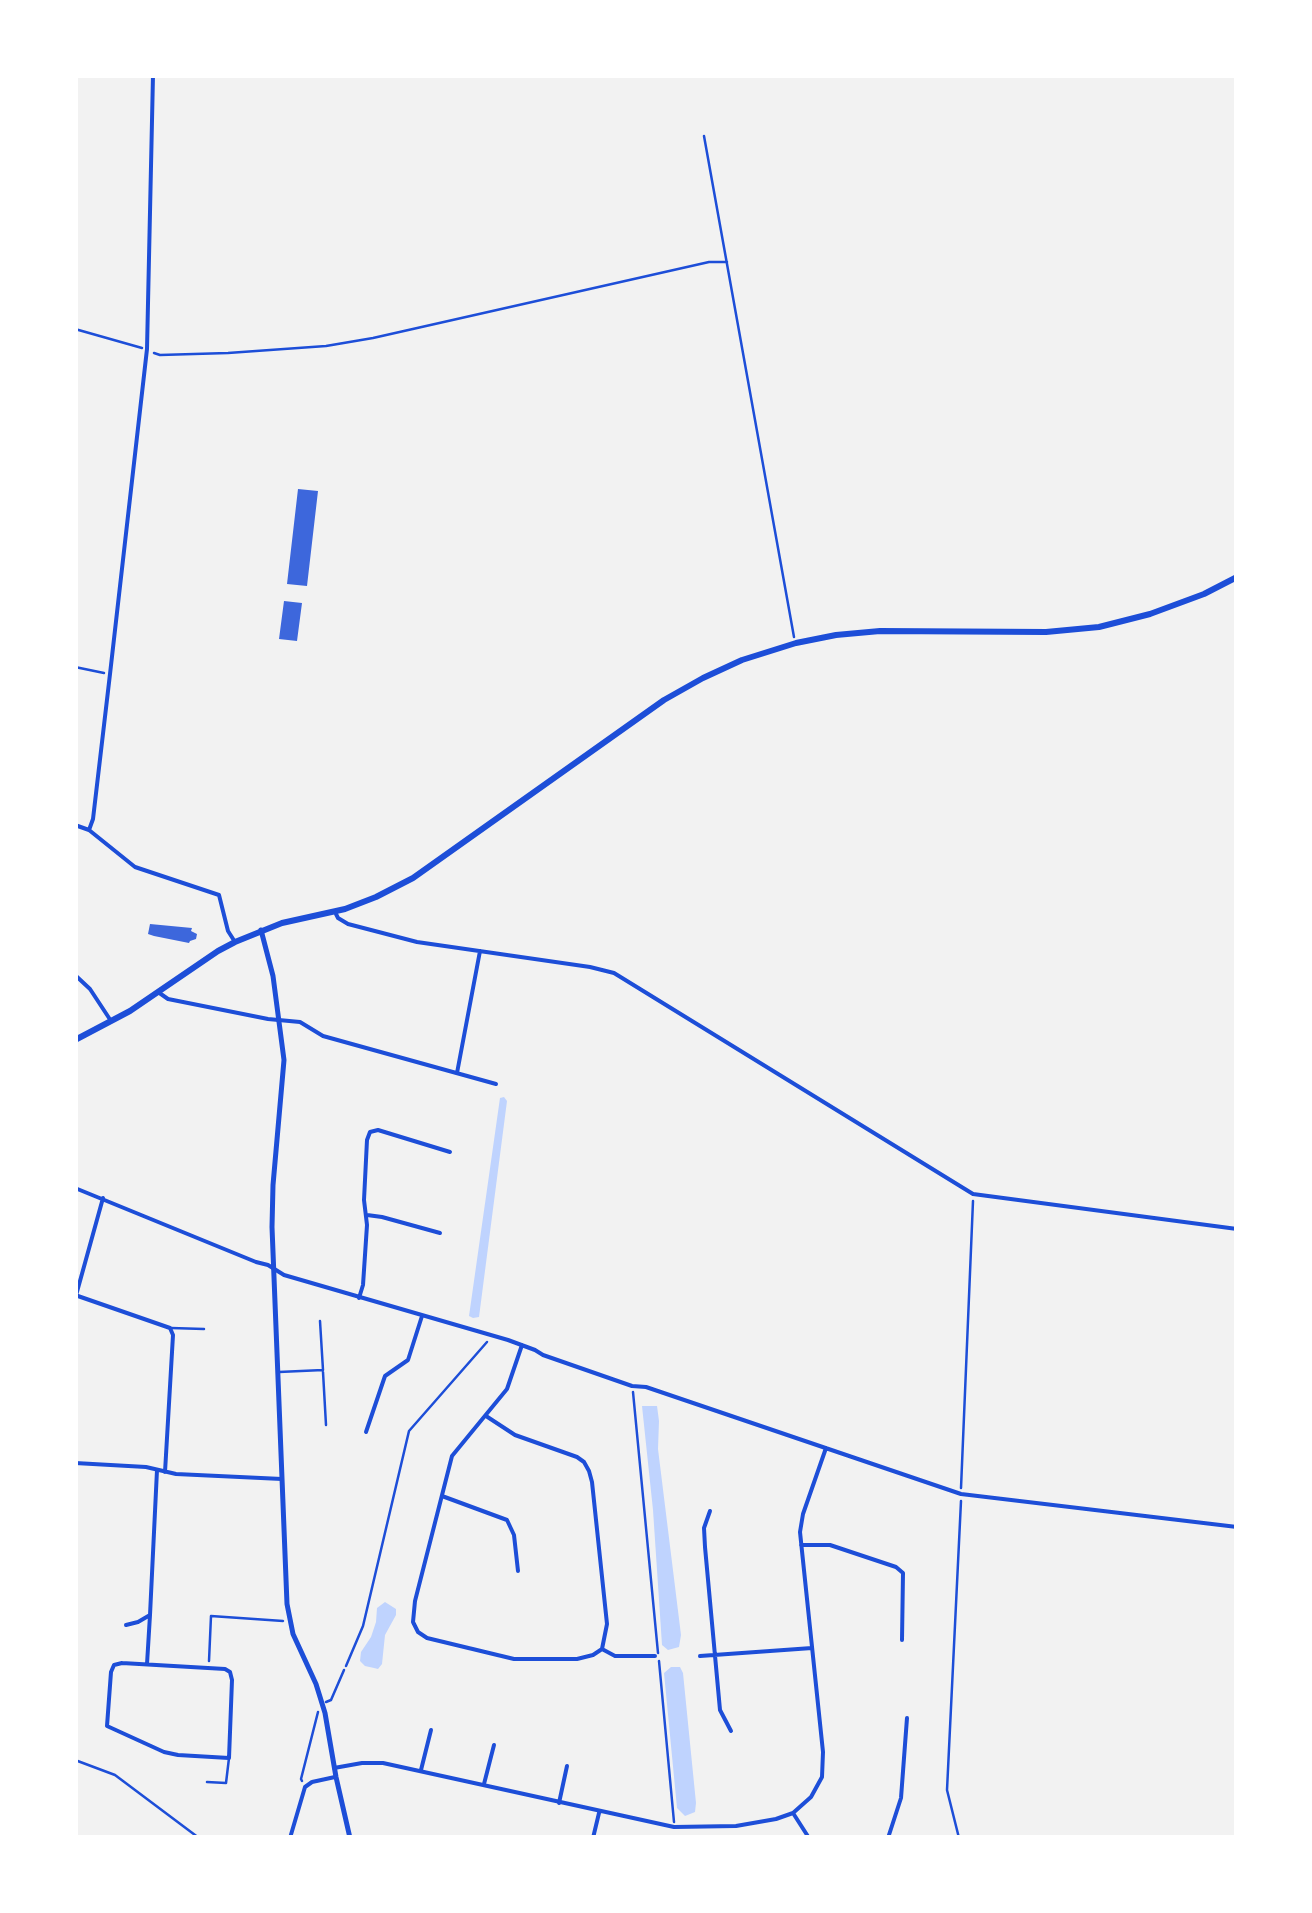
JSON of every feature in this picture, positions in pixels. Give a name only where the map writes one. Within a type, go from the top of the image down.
[{"type":"main road","points":[[75,1040],[235,942],[282,923],[376,897],[414,878],[664,700],[742,660],[836,635],[1010,633],[1099,627],[1186,601],[1237,577]]},
{"type":"street","points":[[89,830],[146,349],[153,75]]},
{"type":"street","points":[[75,824],[89,830],[135,867],[218,894],[235,942]]},
{"type":"street","points":[[335,911],[338,918],[417,942],[602,969],[624,977],[973,1194],[1237,1228]]},
{"type":"street","points":[[261,930],[270,958],[284,1060],[273,1185],[289,1620],[328,1726],[350,1838]]},
{"type":"street","points":[[457,1073],[480,951]]},
{"type":"street","points":[[75,975],[90,989],[111,1021]]},
{"type":"street","points":[[158,992],[168,1000],[300,1022],[323,1036],[496,1084]]},
{"type":"street","points":[[360,1298],[370,1132],[378,1130],[450,1152]]},
{"type":"street","points":[[75,1188],[268,1265],[284,1275],[522,1345],[543,1356],[961,1494],[1237,1527]]},
{"type":"street","points":[[102,1198],[75,1297],[170,1328],[173,1335],[165,1472]]},
{"type":"street","points":[[367,1215],[440,1234]]},
{"type":"street","points":[[366,1432],[385,1376],[408,1360],[422,1316]]},
{"type":"street","points":[[486,1416],[515,1436],[577,1458],[588,1470],[607,1624],[602,1648],[585,1658],[529,1660],[435,1640],[418,1632],[413,1622],[452,1456],[507,1389],[522,1345]]},
{"type":"street","points":[[334,1768],[383,1763],[674,1827],[736,1826],[793,1813],[811,1797],[822,1777],[823,1752],[800,1523],[826,1448]]},
{"type":"street","points":[[75,1463],[146,1467],[176,1474],[282,1479]]},
{"type":"street","points":[[147,1664],[157,1470]]},
{"type":"street","points":[[442,1496],[507,1520],[514,1535],[518,1571]]},
{"type":"street","points":[[710,1511],[704,1528],[715,1656],[720,1710],[730,1732]]},
{"type":"street","points":[[801,1545],[830,1545],[896,1567],[903,1573],[902,1640]]},
{"type":"street","points":[[126,1626],[150,1616]]},
{"type":"street","points":[[602,1648],[615,1656],[654,1656]]},
{"type":"street","points":[[700,1656],[812,1648]]},
{"type":"street","points":[[147,1664],[230,1672],[228,1758],[178,1756],[107,1726],[114,1665],[147,1664]]},
{"type":"street","points":[[888,1838],[902,1798],[906,1718]]},
{"type":"street","points":[[421,1770],[431,1730]]},
{"type":"street","points":[[484,1785],[494,1745]]},
{"type":"street","points":[[559,1803],[567,1766]]},
{"type":"street","points":[[290,1838],[305,1787],[336,1777]]},
{"type":"street","points":[[593,1838],[599,1812]]},
{"type":"street","points":[[793,1813],[809,1838]]},
{"type":"lane","points":[[320,1322],[326,1425]]},
{"type":"lane","points":[[170,1328],[204,1328]]},
{"type":"lane","points":[[278,1372],[323,1370]]},
{"type":"lane","points":[[320,1706],[331,1700],[344,1670]]},
{"type":"lane","points":[[207,1782],[226,1783],[228,1758]]},
{"type":"path","points":[[704,136],[796,643]]},
{"type":"path","points":[[75,329],[160,356],[326,346],[709,262],[727,262]]},
{"type":"path","points":[[75,667],[110,674]]},
{"type":"path","points":[[958,1838],[947,1790],[973,1194]]},
{"type":"path","points":[[344,1670],[363,1626],[409,1431],[490,1336]]},
{"type":"path","points":[[632,1386],[674,1827]]},
{"type":"path","points":[[208,1668],[211,1616],[289,1620]]},
{"type":"path","points":[[305,1787],[301,1779],[320,1706]]},
{"type":"path","points":[[75,1760],[115,1775],[199,1838]]},
{"type":"water","points":[[500,1098],[507,1101],[479,1317],[473,1318],[469,1316]]},
{"type":"water","points":[[642,1406],[657,1406],[659,1421],[658,1449],[681,1635],[679,1647],[668,1650],[662,1645]]},
{"type":"water","points":[[385,1602],[396,1609],[396,1615],[385,1635],[378,1669],[360,1661],[376,1622],[377,1608]]},
{"type":"water","points":[[671,1667],[680,1667],[683,1673],[696,1803],[695,1812],[685,1816],[677,1808],[664,1673]]},
{"type":"building","points":[[298,489],[318,491],[307,586],[287,584]]},
{"type":"building","points":[[284,601],[302,603],[297,641],[279,639]]},
{"type":"building","points":[[150,924],[192,928],[196,939],[189,943],[154,936],[148,934]]}]
